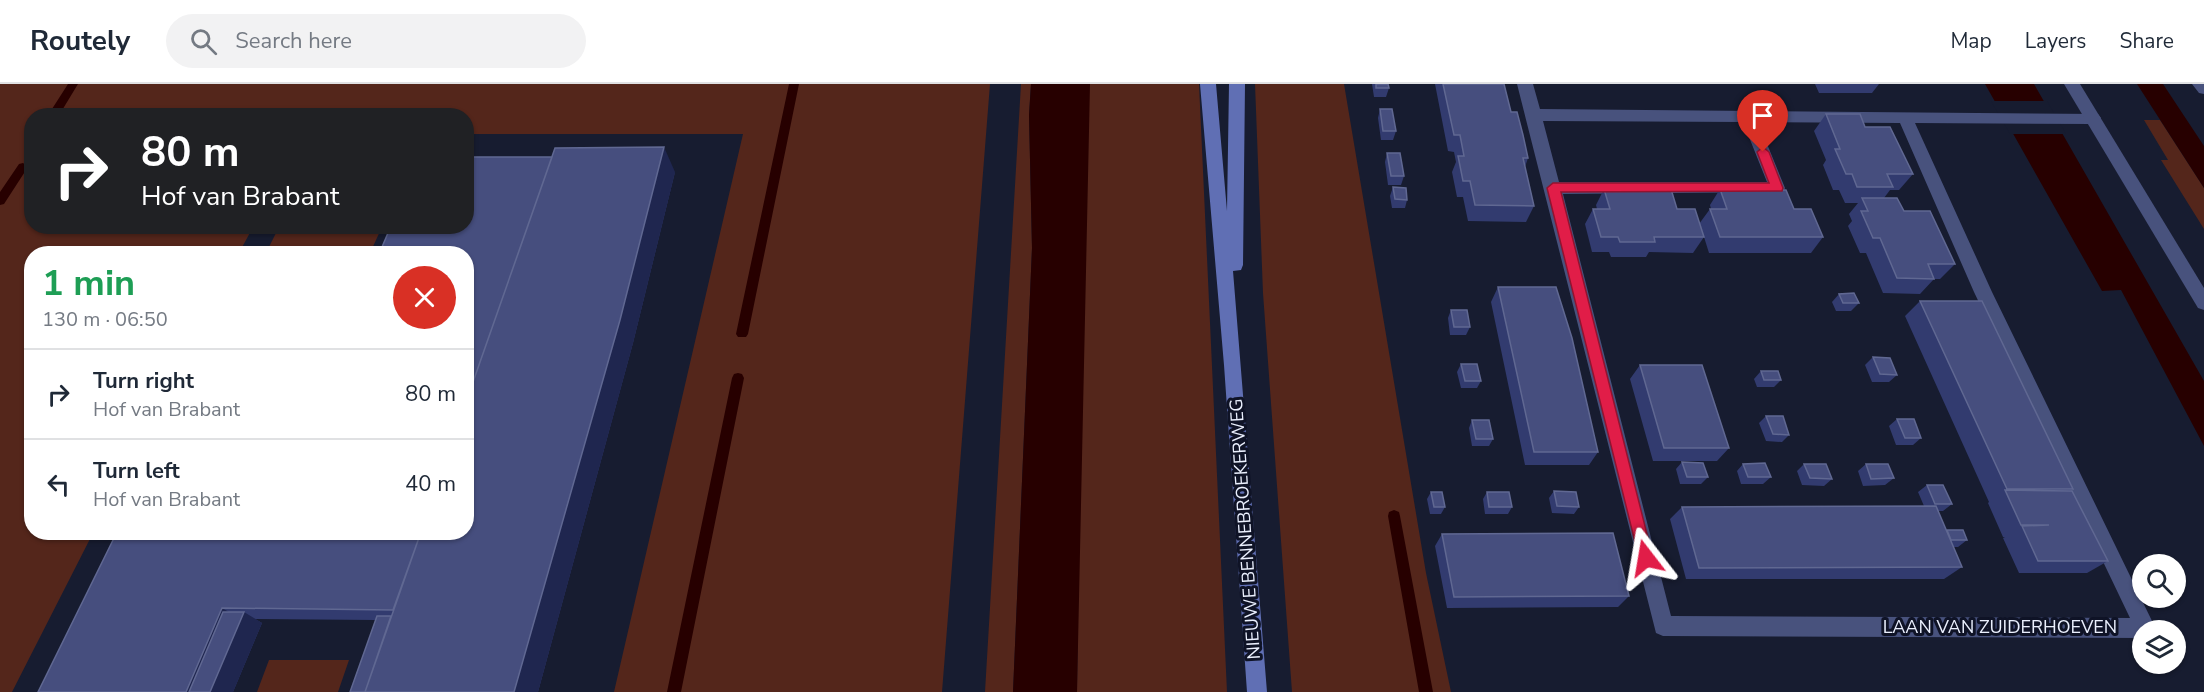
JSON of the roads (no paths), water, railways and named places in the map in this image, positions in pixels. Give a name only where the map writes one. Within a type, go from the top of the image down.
[{"type":"main road","name":"NIEUWE BENNEBROEKERWEG","points":[[1208,84],[1233,365],[1257,692]]},
{"type":"main road","name":"NIEUWE BENNEBROEKERWEG","points":[[1233,365],[1237,84]]},
{"type":"street","name":"LAAN VAN ZUIDERHOEVEN","points":[[1525,84],[1663,626],[2145,628],[1983,292],[1905,117]]},
{"type":"street","points":[[2072,84],[2204,303]]},
{"type":"street","points":[[2200,84],[2204,90]]},
{"type":"street","points":[[1532,115],[2092,117]]},
{"type":"street","points":[[1553,188],[1777,188],[1748,116]]},
{"type":"waterway","points":[[58,108],[73,84]]},
{"type":"waterway","points":[[742,334],[794,84]]},
{"type":"waterway","points":[[0,201],[23,167]]},
{"type":"waterway","points":[[674,692],[738,378]]},
{"type":"waterway","points":[[1394,516],[1426,692]]}]
